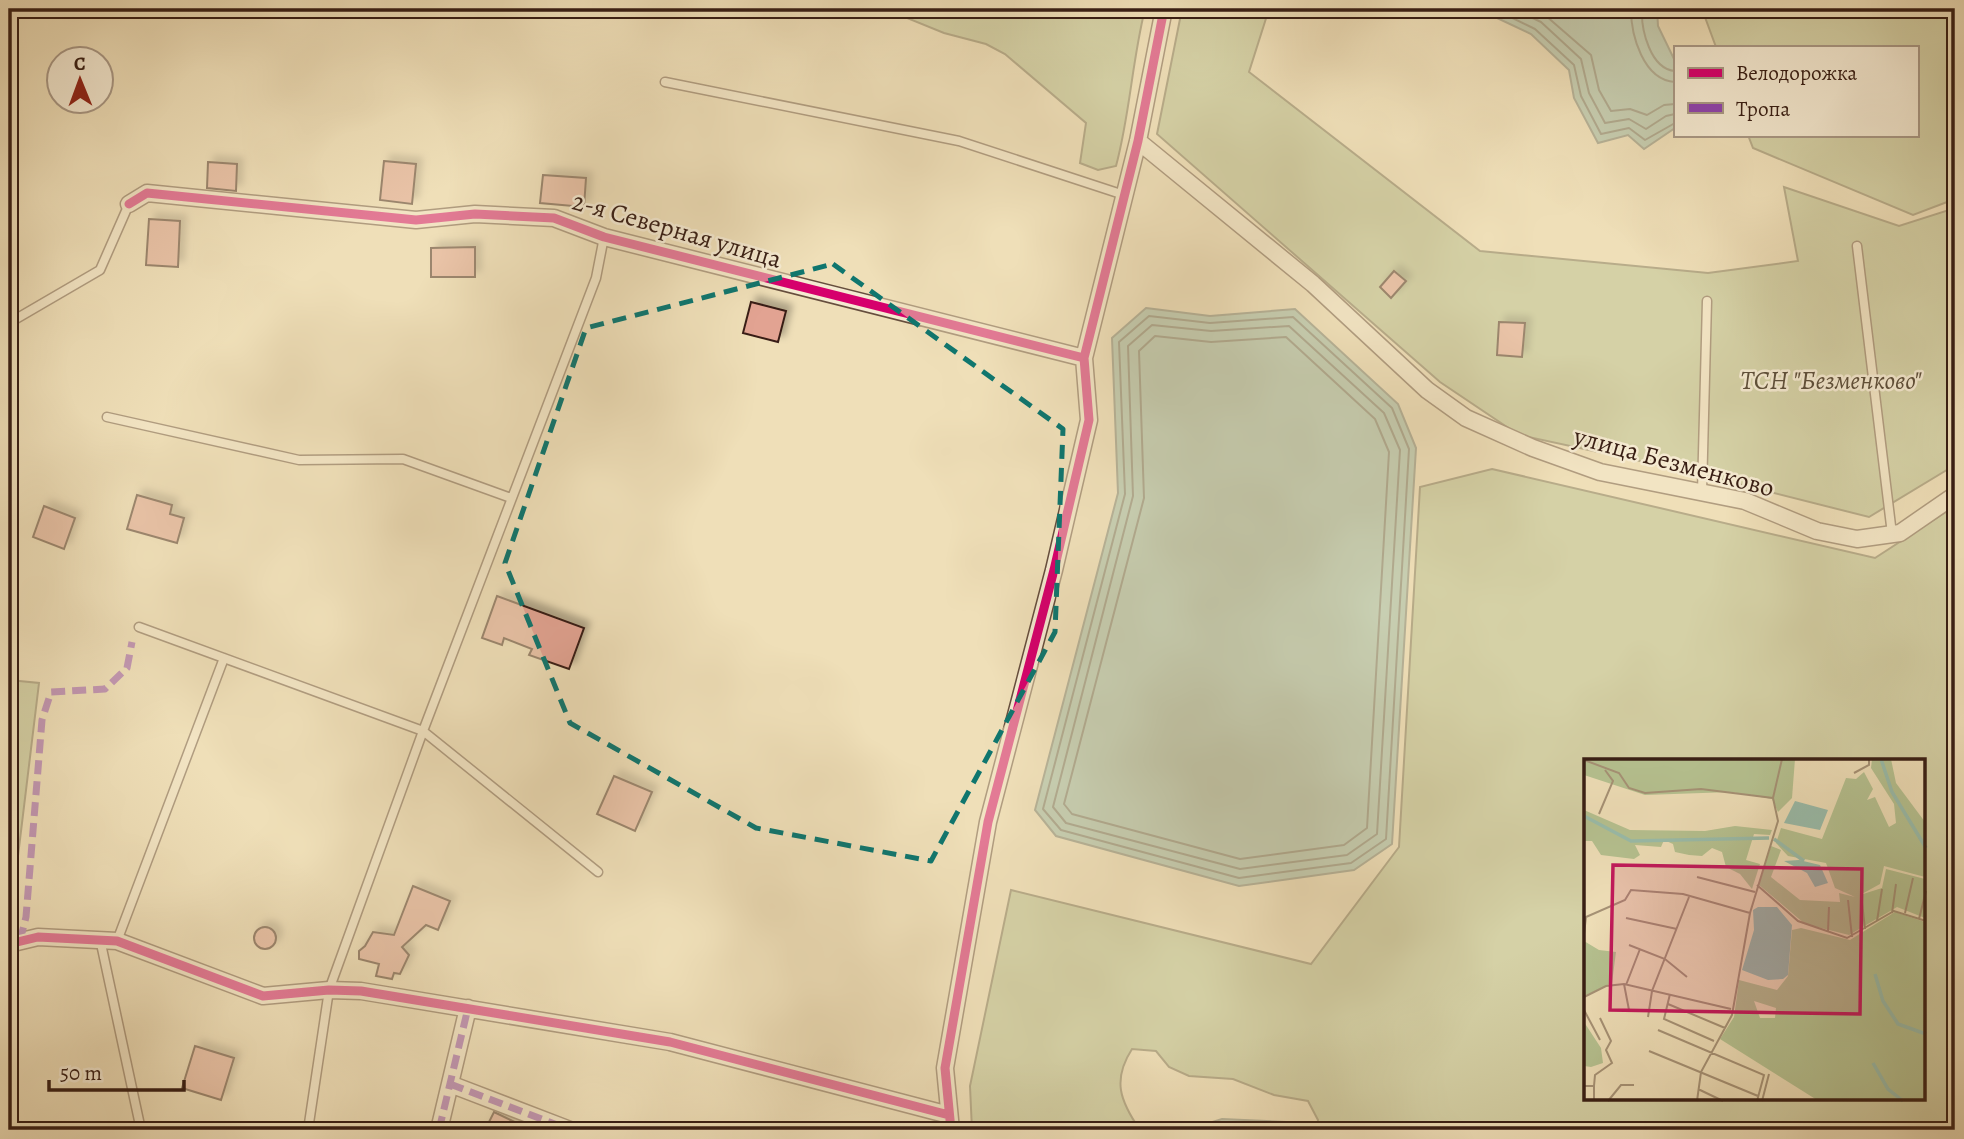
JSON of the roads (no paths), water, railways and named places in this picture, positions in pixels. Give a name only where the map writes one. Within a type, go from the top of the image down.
[{"type":"street","points":[[9,944],[38,937],[117,941],[263,996],[329,990],[360,991],[670,1042],[950,1123],[945,1068],[988,822],[1055,570],[1089,420],[1083,358],[1138,141],[1164,9]]},
{"type":"street","name":"улица Безменково","points":[[1138,141],[1313,284],[1427,390],[1466,418],[1533,448],[1600,472],[1745,501],[1817,531],[1857,539],[1899,533],[1955,495]]},
{"type":"street","name":"2-я Северная улица","points":[[129,204],[147,193],[416,220],[475,214],[554,218],[604,236],[1083,358]]},
{"type":"street","points":[[439,1130],[468,1008]]},
{"type":"street","points":[[450,1084],[570,1130]]},
{"type":"lane","points":[[665,82],[959,141],[1124,195]]},
{"type":"lane","points":[[9,323],[100,270],[129,204]]},
{"type":"lane","points":[[308,1130],[329,990],[423,731],[596,278],[604,236]]},
{"type":"lane","points":[[1857,246],[1892,534]]},
{"type":"lane","points":[[1702,491],[1707,301]]},
{"type":"lane","points":[[107,417],[299,460],[403,460],[511,498]]},
{"type":"lane","points":[[139,627],[423,731],[598,872]]},
{"type":"lane","points":[[117,941],[224,658]]},
{"type":"lane","points":[[100,939],[141,1130]]},
{"type":"water","points":[[1478,9],[1657,9],[1658,26],[1674,59],[1674,129],[1644,149],[1628,135],[1598,143],[1574,98],[1569,70],[1531,34]]},
{"type":"water","points":[[1146,308],[1210,316],[1295,309],[1398,404],[1416,448],[1392,844],[1354,870],[1239,886],[1056,836],[1035,810],[1118,493],[1112,338]]},
{"type":"water","points":[[1222,1119],[1286,1122],[1301,1130],[1196,1130],[1199,1126]]},
{"type":"park label","name":"ТСН \"Безменково\"","points":[[1831,380]]}]
